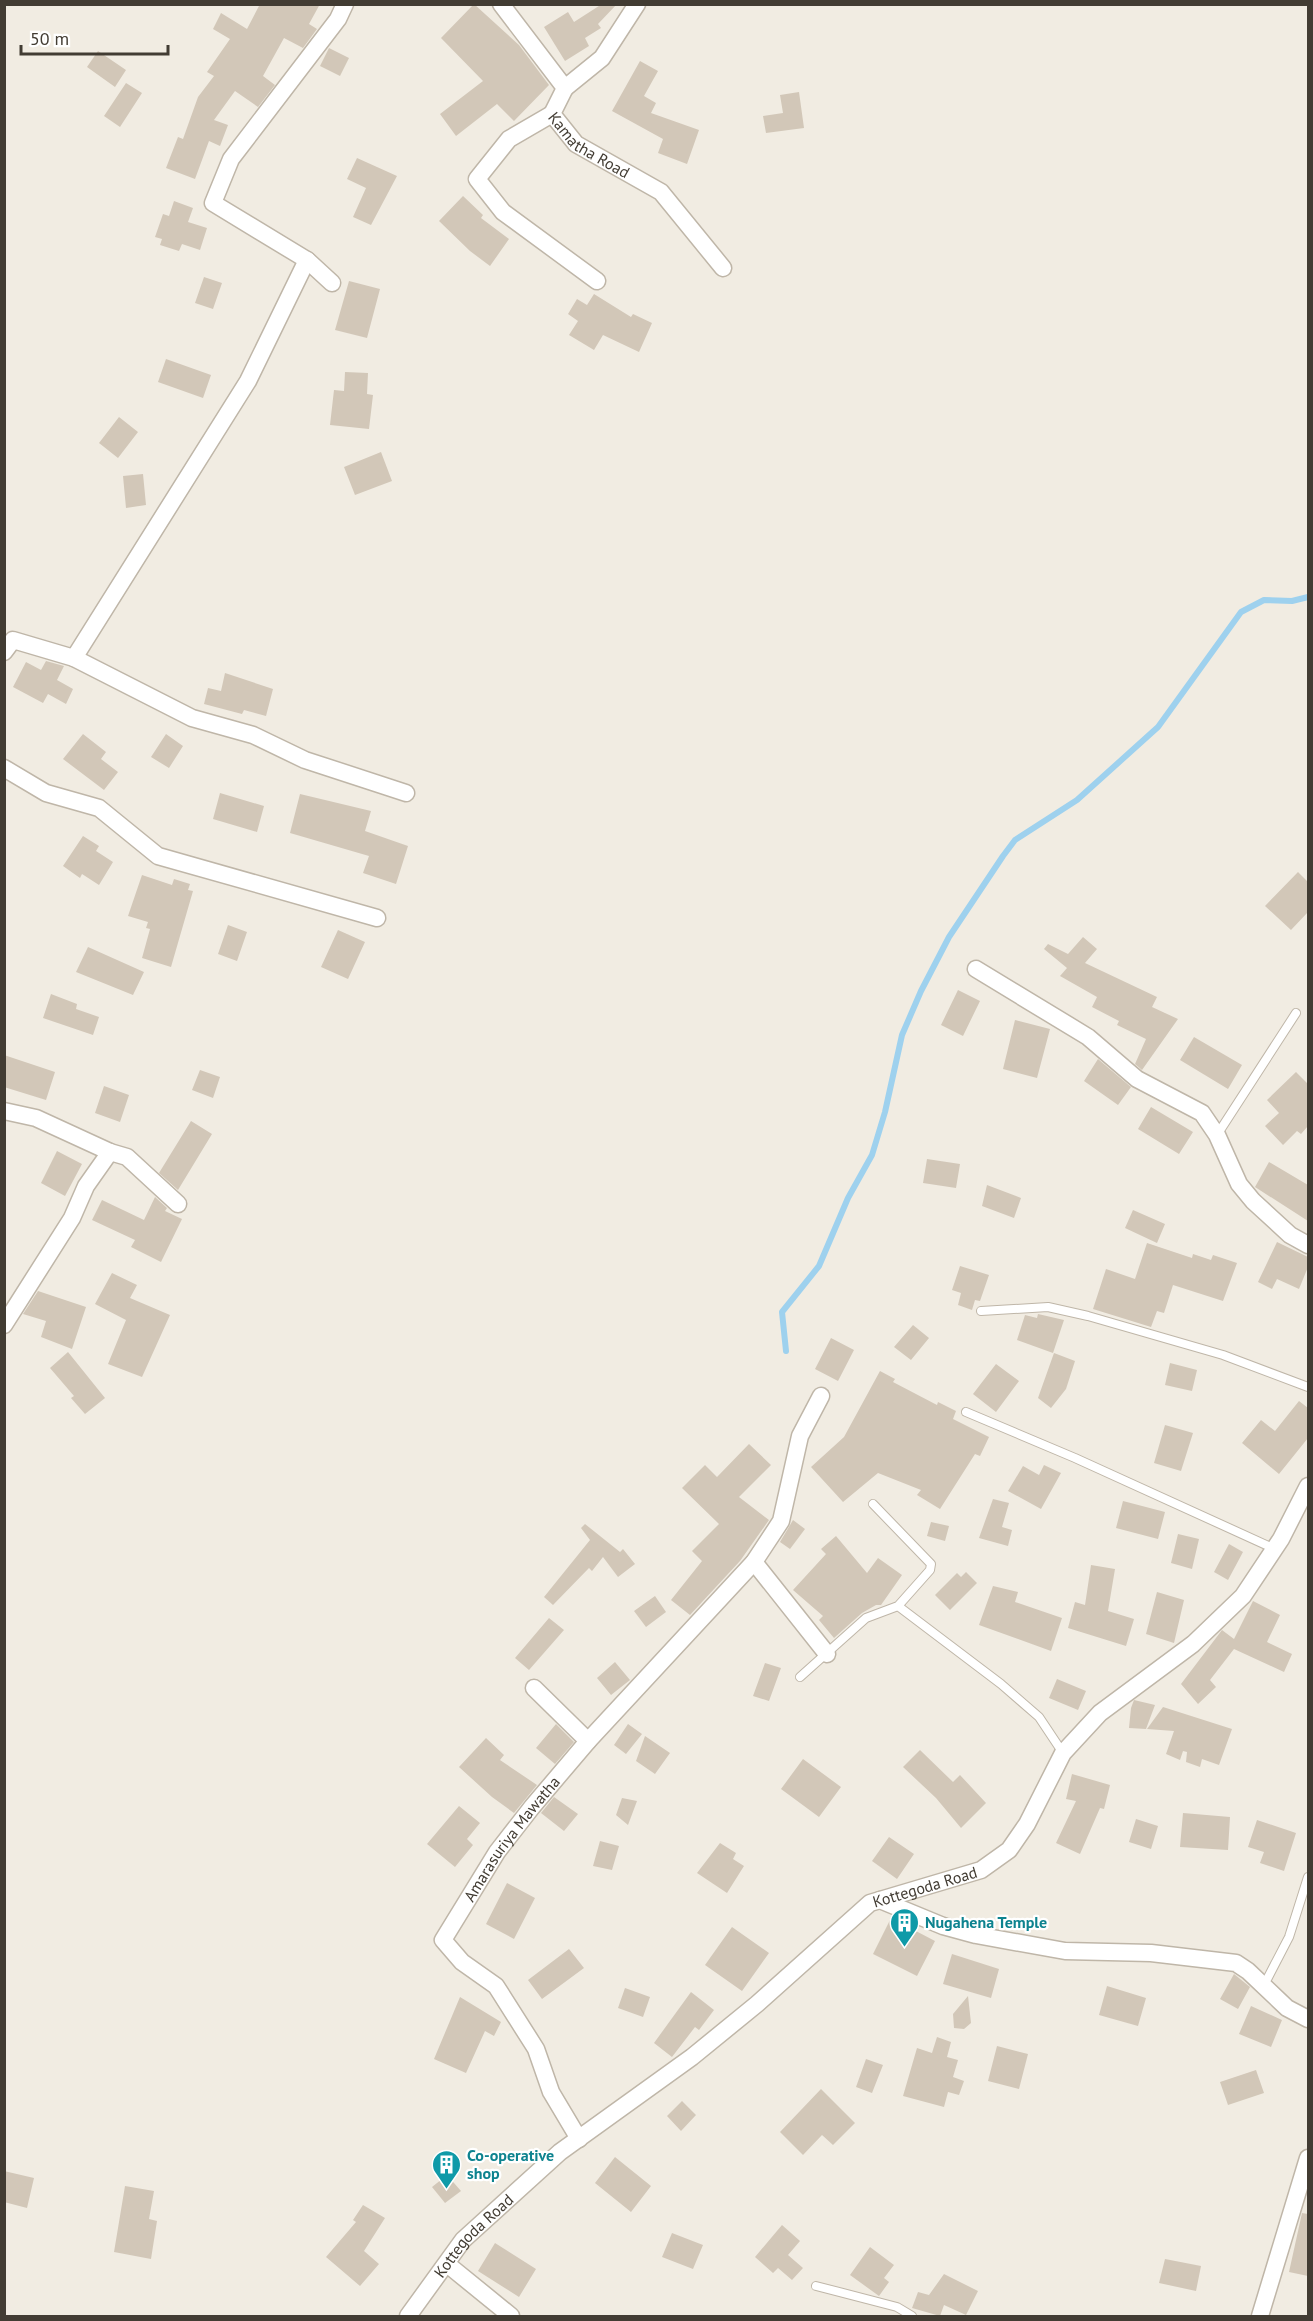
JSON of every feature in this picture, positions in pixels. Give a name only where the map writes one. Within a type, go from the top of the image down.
[{"type":"street","points":[[332,283],[307,260],[213,203],[231,159],[338,19],[345,4]]},
{"type":"street","name":"Kamatha Road","points":[[501,4],[565,88],[552,114],[576,144],[661,192],[723,268]]},
{"type":"street","points":[[565,88],[602,58],[637,4]]},
{"type":"street","points":[[552,114],[509,139],[477,179],[503,212],[597,281]]},
{"type":"street","points":[[74,658],[248,381],[307,260]]},
{"type":"street","points":[[7,642],[74,658],[192,718],[253,735],[305,760],[406,793]]},
{"type":"street","points":[[4,768],[46,793],[99,808],[158,856],[377,918]]},
{"type":"street","points":[[976,969],[1088,1037],[1137,1079],[1202,1113],[1217,1135],[1239,1184],[1253,1201],[1290,1235],[1308,1245]]},
{"type":"street","points":[[4,1111],[36,1118],[110,1152],[127,1157],[178,1204]]},
{"type":"street","points":[[4,1325],[72,1218],[86,1186],[110,1152]]},
{"type":"street","name":"Amarasuriya Mawatha","points":[[579,2139],[551,2092],[536,2049],[496,1986],[462,1962],[443,1940],[497,1852],[588,1741],[754,1563],[781,1521],[800,1436],[821,1396]]},
{"type":"street","name":"Kottegoda Road","points":[[408,2316],[463,2240],[560,2152],[692,2057],[757,2004],[870,1903],[981,1870],[1009,1850],[1027,1824],[1063,1753],[1100,1713],[1210,1630],[1243,1596],[1275,1549],[1308,1486]]},
{"type":"street","points":[[754,1563],[827,1654]]},
{"type":"street","points":[[534,1688],[588,1741]]},
{"type":"street","points":[[880,1900],[943,1926],[976,1935],[1065,1951],[1151,1953],[1236,1963],[1248,1971],[1263,1988],[1287,2008],[1308,2019]]},
{"type":"street","points":[[1260,2316],[1308,2158]]},
{"type":"street","points":[[447,2265],[511,2316]]},
{"type":"lane","points":[[1217,1135],[1296,1012]]},
{"type":"lane","points":[[981,1311],[1048,1307],[1088,1316],[1223,1355],[1308,1387]]},
{"type":"lane","points":[[966,1412],[1076,1458],[1275,1549]]},
{"type":"lane","points":[[800,1677],[866,1618],[898,1606],[930,1570],[930,1564],[873,1504]]},
{"type":"lane","points":[[898,1606],[1001,1684],[1039,1717],[1063,1753]]},
{"type":"lane","points":[[1263,1988],[1289,1937],[1308,1877]]},
{"type":"lane","points":[[816,2286],[897,2307],[912,2316]]},
{"type":"building","points":[[260,4],[320,4],[309,24],[317,29],[303,48],[284,38],[263,76],[275,85],[258,107],[235,91],[214,120],[228,125],[220,146],[209,141],[195,179],[166,168],[178,137],[183,139],[198,97],[214,76],[207,72],[230,39],[213,29],[221,13],[247,29]]},
{"type":"building","points":[[474,4],[519,45],[549,85],[514,121],[497,104],[456,136],[440,114],[483,81],[441,38]]},
{"type":"building","points":[[602,4],[617,4],[598,24],[601,28],[585,38],[589,46],[565,61],[544,27],[568,12],[574,22]]},
{"type":"building","points":[[329,48],[349,58],[340,76],[320,66]]},
{"type":"building","points":[[98,51],[126,70],[115,87],[87,67]]},
{"type":"building","points":[[640,61],[658,71],[644,96],[656,103],[651,113],[699,130],[687,164],[658,153],[663,139],[612,111]]},
{"type":"building","points":[[126,83],[142,93],[120,127],[104,116]]},
{"type":"building","points":[[799,92],[804,128],[766,133],[763,116],[783,113],[780,95]]},
{"type":"building","points":[[357,158],[397,176],[371,225],[353,217],[366,188],[347,179]]},
{"type":"building","points":[[463,196],[483,215],[481,218],[509,239],[490,266],[470,251],[439,221]]},
{"type":"building","points":[[174,201],[193,208],[188,222],[207,228],[200,250],[182,244],[179,251],[160,245],[162,239],[155,237],[163,214],[169,216]]},
{"type":"building","points":[[204,277],[222,283],[213,309],[195,303]]},
{"type":"building","points":[[349,281],[380,289],[367,338],[335,330]]},
{"type":"building","points":[[594,294],[631,317],[633,314],[652,323],[639,352],[603,335],[594,350],[569,335],[578,321],[568,314],[577,299],[587,305]]},
{"type":"building","points":[[166,359],[211,375],[203,398],[158,382]]},
{"type":"building","points":[[345,372],[368,373],[367,394],[373,395],[369,429],[330,425],[334,390],[344,391]]},
{"type":"building","points":[[119,417],[138,432],[118,458],[99,443]]},
{"type":"building","points":[[381,452],[392,481],[355,495],[344,467]]},
{"type":"building","points":[[143,474],[146,505],[126,508],[123,476]]},
{"type":"building","points":[[46,661],[64,666],[57,680],[73,689],[66,704],[48,694],[43,703],[13,687],[26,662],[41,670]]},
{"type":"building","points":[[225,673],[273,689],[266,716],[244,710],[242,714],[204,704],[208,688],[221,691]]},
{"type":"building","points":[[83,734],[106,752],[101,759],[118,772],[104,790],[63,759]]},
{"type":"building","points":[[166,734],[183,746],[169,768],[151,757]]},
{"type":"building","points":[[220,793],[264,806],[257,832],[213,819]]},
{"type":"building","points":[[300,794],[371,811],[365,831],[408,846],[396,884],[363,873],[369,856],[290,833]]},
{"type":"building","points":[[83,836],[99,846],[96,851],[113,862],[99,885],[82,874],[80,878],[63,866]]},
{"type":"building","points":[[1298,872],[1308,882],[1308,912],[1291,930],[1265,906]]},
{"type":"building","points":[[142,875],[172,885],[174,879],[190,884],[188,890],[193,891],[171,967],[142,958],[150,929],[146,928],[148,922],[128,916]]},
{"type":"building","points":[[228,925],[247,932],[237,961],[218,954]]},
{"type":"building","points":[[338,930],[365,942],[348,979],[321,967]]},
{"type":"building","points":[[1083,937],[1097,949],[1085,963],[1157,997],[1152,1007],[1178,1019],[1142,1070],[1135,1064],[1146,1039],[1117,1025],[1119,1021],[1092,1007],[1097,997],[1060,976],[1067,968],[1044,949],[1048,944],[1068,954]]},
{"type":"building","points":[[88,947],[144,972],[133,995],[76,972]]},
{"type":"building","points":[[958,990],[980,1001],[963,1036],[941,1025]]},
{"type":"building","points":[[51,994],[77,1004],[76,1009],[99,1017],[93,1035],[43,1018]]},
{"type":"building","points":[[1015,1020],[1050,1029],[1037,1078],[1003,1069]]},
{"type":"building","points":[[1194,1037],[1242,1065],[1228,1089],[1180,1060]]},
{"type":"building","points":[[4,1055],[55,1072],[46,1100],[4,1087]]},
{"type":"building","points":[[1098,1059],[1131,1087],[1118,1105],[1084,1081]]},
{"type":"building","points":[[200,1070],[220,1077],[213,1098],[192,1090]]},
{"type":"building","points":[[1296,1072],[1308,1084],[1308,1126],[1301,1134],[1297,1131],[1283,1145],[1265,1126],[1279,1113],[1267,1100]]},
{"type":"building","points":[[104,1086],[129,1095],[120,1122],[95,1113]]},
{"type":"building","points":[[1151,1107],[1193,1132],[1179,1154],[1138,1129]]},
{"type":"building","points":[[191,1121],[212,1134],[178,1190],[159,1173]]},
{"type":"building","points":[[57,1151],[82,1164],[65,1196],[41,1183]]},
{"type":"building","points":[[927,1159],[960,1164],[956,1188],[923,1183]]},
{"type":"building","points":[[1269,1162],[1308,1185],[1308,1221],[1255,1187]]},
{"type":"building","points":[[987,1185],[1021,1198],[1014,1218],[982,1206]]},
{"type":"building","points":[[155,1197],[167,1208],[165,1211],[182,1219],[161,1262],[131,1247],[135,1240],[92,1220],[102,1200],[144,1220]]},
{"type":"building","points":[[1133,1210],[1165,1224],[1157,1243],[1125,1228]]},
{"type":"building","points":[[1277,1242],[1308,1257],[1308,1267],[1299,1289],[1277,1279],[1272,1289],[1258,1282]]},
{"type":"building","points":[[1147,1243],[1192,1258],[1193,1254],[1211,1260],[1213,1255],[1237,1263],[1223,1301],[1173,1285],[1164,1313],[1157,1311],[1151,1327],[1093,1309],[1106,1269],[1135,1279]]},
{"type":"building","points":[[960,1266],[989,1275],[980,1301],[975,1300],[972,1310],[958,1305],[961,1293],[952,1290]]},
{"type":"building","points":[[112,1273],[137,1285],[130,1298],[170,1315],[142,1377],[108,1364],[126,1320],[95,1304]]},
{"type":"building","points":[[38,1291],[86,1307],[72,1349],[41,1337],[46,1321],[23,1314]]},
{"type":"building","points":[[1038,1314],[1064,1320],[1053,1353],[1017,1340],[1025,1315],[1037,1318]]},
{"type":"building","points":[[913,1325],[929,1338],[911,1360],[894,1347]]},
{"type":"building","points":[[831,1338],[854,1350],[838,1381],[815,1369]]},
{"type":"building","points":[[68,1352],[105,1398],[85,1414],[71,1398],[74,1396],[50,1368]]},
{"type":"building","points":[[1054,1353],[1075,1361],[1066,1389],[1051,1408],[1038,1398]]},
{"type":"building","points":[[1170,1363],[1197,1370],[1192,1391],[1165,1385]]},
{"type":"building","points":[[996,1364],[1019,1381],[996,1412],[973,1394]]},
{"type":"building","points":[[880,1371],[895,1379],[893,1382],[937,1405],[938,1402],[956,1411],[953,1419],[989,1437],[980,1456],[975,1454],[940,1509],[917,1495],[921,1490],[878,1473],[843,1502],[811,1467],[844,1437]]},
{"type":"building","points":[[1299,1401],[1308,1408],[1308,1438],[1279,1474],[1242,1443],[1261,1420],[1275,1431]]},
{"type":"building","points":[[1165,1425],[1193,1433],[1181,1471],[1154,1463]]},
{"type":"building","points":[[749,1444],[771,1465],[739,1497],[769,1520],[740,1561],[690,1615],[671,1600],[702,1561],[692,1551],[719,1524],[682,1488],[705,1465],[717,1477]]},
{"type":"building","points":[[1044,1465],[1061,1473],[1041,1509],[1008,1491],[1023,1466],[1039,1475]]},
{"type":"building","points":[[993,1499],[1009,1503],[1002,1527],[1012,1530],[1008,1546],[979,1538]]},
{"type":"building","points":[[1123,1501],[1165,1512],[1158,1539],[1116,1528]]},
{"type":"building","points":[[793,1520],[805,1529],[790,1549],[780,1542]]},
{"type":"building","points":[[931,1522],[949,1526],[945,1541],[927,1536]]},
{"type":"building","points":[[585,1524],[620,1552],[623,1549],[635,1564],[618,1577],[603,1557],[592,1571],[589,1568],[553,1605],[544,1597],[590,1540],[581,1528]]},
{"type":"building","points":[[1178,1534],[1199,1539],[1192,1569],[1171,1563]]},
{"type":"building","points":[[836,1536],[867,1573],[878,1558],[902,1575],[881,1605],[876,1605],[862,1613],[834,1638],[819,1620],[823,1616],[793,1590],[826,1554],[821,1549]]},
{"type":"building","points":[[1229,1544],[1243,1552],[1228,1580],[1214,1572]]},
{"type":"building","points":[[1091,1565],[1115,1569],[1108,1611],[1134,1619],[1126,1646],[1068,1628],[1075,1602],[1085,1605]]},
{"type":"building","points":[[966,1572],[977,1583],[950,1610],[935,1595],[957,1573],[961,1577]]},
{"type":"building","points":[[993,1586],[1018,1592],[1015,1602],[1062,1618],[1051,1651],[979,1625]]},
{"type":"building","points":[[1157,1592],[1184,1600],[1174,1643],[1146,1634]]},
{"type":"building","points":[[655,1596],[666,1612],[646,1627],[634,1611]]},
{"type":"building","points":[[1253,1601],[1280,1615],[1267,1642],[1292,1654],[1284,1672],[1234,1649],[1210,1680],[1216,1687],[1198,1704],[1181,1684],[1222,1630],[1234,1639]]},
{"type":"building","points":[[549,1618],[564,1630],[529,1670],[515,1658]]},
{"type":"building","points":[[615,1662],[630,1680],[611,1695],[597,1678]]},
{"type":"building","points":[[765,1663],[781,1668],[769,1701],[753,1696]]},
{"type":"building","points":[[1057,1679],[1086,1691],[1078,1710],[1049,1698]]},
{"type":"building","points":[[1134,1700],[1155,1705],[1146,1729],[1129,1728]]},
{"type":"building","points":[[1163,1707],[1232,1729],[1219,1765],[1202,1759],[1200,1767],[1186,1762],[1187,1752],[1183,1751],[1180,1760],[1166,1754],[1174,1731],[1147,1729]]},
{"type":"building","points":[[556,1724],[574,1742],[555,1764],[536,1748]]},
{"type":"building","points":[[628,1724],[642,1734],[626,1754],[614,1745]]},
{"type":"building","points":[[645,1736],[670,1753],[655,1774],[636,1761]]},
{"type":"building","points":[[486,1738],[504,1755],[500,1760],[537,1785],[514,1813],[492,1797],[459,1767]]},
{"type":"building","points":[[920,1750],[953,1782],[960,1775],[986,1803],[961,1828],[936,1798],[903,1767]]},
{"type":"building","points":[[803,1759],[841,1787],[819,1817],[781,1789]]},
{"type":"building","points":[[1072,1774],[1110,1785],[1104,1809],[1100,1808],[1080,1854],[1056,1843],[1076,1801],[1066,1799]]},
{"type":"building","points":[[554,1797],[578,1814],[564,1831],[541,1813]]},
{"type":"building","points":[[622,1798],[637,1801],[628,1825],[616,1815]]},
{"type":"building","points":[[459,1806],[480,1823],[467,1839],[473,1845],[455,1867],[427,1844]]},
{"type":"building","points":[[1183,1813],[1230,1817],[1228,1850],[1180,1847]]},
{"type":"building","points":[[1136,1819],[1158,1826],[1151,1849],[1129,1842]]},
{"type":"building","points":[[1257,1820],[1296,1833],[1284,1871],[1260,1863],[1264,1852],[1248,1847]]},
{"type":"building","points":[[889,1837],[914,1854],[897,1879],[872,1861]]},
{"type":"building","points":[[600,1841],[619,1846],[612,1870],[593,1866]]},
{"type":"building","points":[[720,1843],[736,1853],[733,1859],[744,1866],[727,1893],[697,1873]]},
{"type":"building","points":[[507,1883],[535,1898],[514,1939],[486,1924]]},
{"type":"building","name":"Nugahena Temple","points":[[891,1918],[935,1941],[917,1976],[873,1954]]},
{"type":"building","points":[[732,1927],[769,1953],[742,1991],[705,1965]]},
{"type":"building","points":[[569,1949],[584,1968],[542,1999],[528,1980]]},
{"type":"building","points":[[952,1954],[999,1969],[991,1998],[943,1984]]},
{"type":"building","points":[[1234,1974],[1250,1987],[1238,2009],[1220,1999]]},
{"type":"building","points":[[1107,1986],[1146,1998],[1138,2026],[1099,2015]]},
{"type":"building","points":[[625,1988],[650,1997],[643,2017],[618,2008]]},
{"type":"building","points":[[691,1992],[714,2010],[699,2030],[695,2027],[672,2057],[654,2043]]},
{"type":"building","points":[[968,1996],[971,2023],[964,2029],[954,2028],[953,2014]]},
{"type":"building","points":[[460,1997],[501,2022],[494,2036],[485,2031],[466,2073],[434,2059]]},
{"type":"building","points":[[1251,2006],[1282,2020],[1271,2047],[1239,2034]]},
{"type":"building","points":[[937,2037],[951,2042],[947,2057],[958,2060],[953,2077],[964,2081],[959,2095],[948,2092],[944,2107],[903,2096],[917,2048],[932,2053]]},
{"type":"building","points":[[997,2046],[1028,2054],[1019,2089],[988,2081]]},
{"type":"building","points":[[866,2059],[883,2065],[872,2093],[856,2087]]},
{"type":"building","points":[[1256,2070],[1264,2093],[1228,2105],[1220,2082]]},
{"type":"building","points":[[821,2089],[855,2123],[833,2145],[822,2135],[803,2155],[780,2132]]},
{"type":"building","points":[[682,2101],[696,2115],[681,2131],[667,2116]]},
{"type":"building","points":[[615,2157],[651,2186],[631,2212],[595,2183]]},
{"type":"building","points":[[4,2171],[34,2178],[27,2208],[4,2202]]},
{"type":"building","name":"Co-operative shop","points":[[447,2175],[461,2191],[445,2203],[432,2187]]},
{"type":"building","points":[[125,2186],[154,2191],[149,2219],[157,2221],[151,2259],[114,2252]]},
{"type":"building","points":[[363,2205],[385,2218],[364,2251],[379,2264],[360,2286],[326,2257],[356,2222],[353,2220]]},
{"type":"building","points":[[1302,2213],[1308,2214],[1308,2276],[1289,2272]]},
{"type":"building","points":[[782,2225],[800,2241],[788,2255],[803,2268],[792,2280],[778,2268],[773,2273],[755,2257]]},
{"type":"building","points":[[672,2233],[703,2245],[693,2269],[662,2257]]},
{"type":"building","points":[[495,2243],[536,2269],[519,2297],[478,2271]]},
{"type":"building","points":[[870,2247],[894,2265],[884,2278],[889,2282],[879,2296],[850,2275]]},
{"type":"building","points":[[1165,2259],[1201,2266],[1196,2291],[1159,2283]]},
{"type":"building","points":[[944,2274],[978,2291],[966,2315],[944,2305],[940,2316],[912,2308],[918,2292],[929,2295]]},
{"type":"waterway","points":[[786,1351],[782,1312],[819,1266],[848,1198],[872,1155],[885,1112],[902,1035],[921,991],[949,937],[1003,856],[1015,840],[1077,800],[1158,727],[1241,612],[1264,600],[1292,601],[1308,597]]},
{"type":"place","name":"Nugahena Temple","points":[[904,1948]]},
{"type":"place","name":"Co-operative shop","points":[[446,2190]]}]
